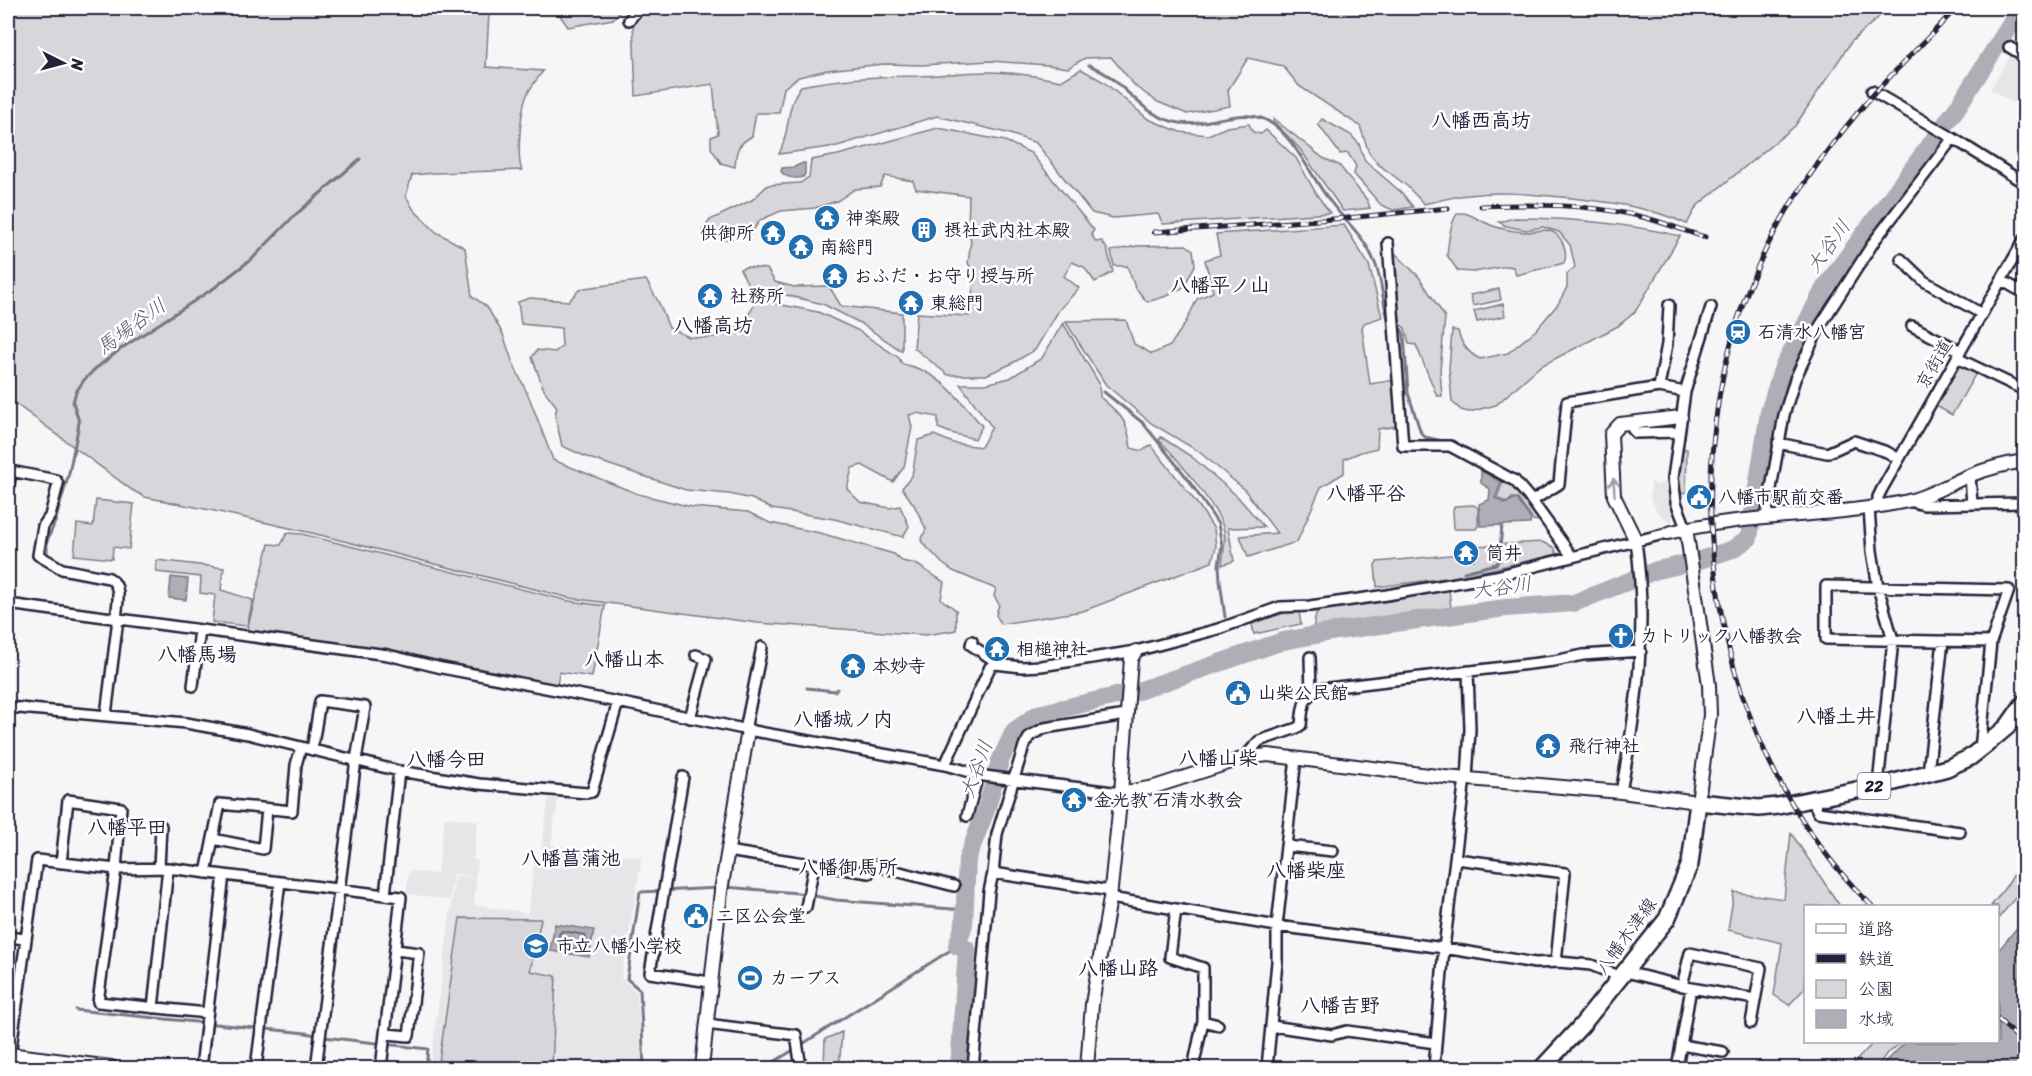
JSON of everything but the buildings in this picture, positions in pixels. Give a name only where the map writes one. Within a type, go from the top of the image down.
[{"type":"main road","name":"22","points":[[1698,802],[1759,808],[1878,785],[1947,768],[1969,758],[2007,727],[2025,703]]},
{"type":"main road","name":"八幡木津線","points":[[1542,1068],[1624,975],[1667,919],[1690,864],[1698,802]]},
{"type":"main road","points":[[9,1055],[111,1068]]},
{"type":"street","points":[[629,20],[639,8]]},
{"type":"street","points":[[2009,47],[2025,56]]},
{"type":"street","points":[[1872,91],[1952,137],[2025,183]]},
{"type":"street","points":[[1764,517],[1784,415],[1795,379],[1820,326],[1875,240],[1952,137]]},
{"type":"street","name":"京街道","points":[[1874,507],[1882,489],[2025,240]]},
{"type":"street","points":[[1388,243],[1403,446],[1450,446],[1515,481],[1571,555]]},
{"type":"street","points":[[1901,259],[1924,281],[1982,314]]},
{"type":"street","points":[[2001,280],[2025,292]]},
{"type":"street","points":[[1659,387],[1667,344],[1669,305]]},
{"type":"street","points":[[8,604],[388,655],[746,730],[945,765],[981,775],[1121,793],[1154,787],[1245,758],[1268,755],[1466,779],[1621,792],[1698,802],[1710,715],[1709,686],[1686,528],[1676,502],[1673,478],[1685,392],[1711,308]]},
{"type":"street","points":[[1912,326],[2025,390]]},
{"type":"street","points":[[1532,501],[1559,484],[1566,402],[1659,387],[1685,392]]},
{"type":"street","points":[[1621,792],[1634,724],[1641,651],[1641,598],[1636,541],[1614,496],[1611,434],[1620,424],[1681,417]]},
{"type":"street","points":[[1632,422],[1636,433],[1679,432]]},
{"type":"street","points":[[1778,444],[1827,453],[1854,441],[1887,452],[1899,459]]},
{"type":"street","points":[[945,765],[990,667],[995,664],[1022,667],[1041,666],[1136,651],[1218,629],[1280,608],[1387,595],[1485,578],[1686,528],[1909,501],[1921,498],[1970,475],[2025,461]]},
{"type":"street","points":[[8,491],[11,471],[56,480],[58,484],[50,516],[43,526],[38,555],[62,569],[109,578],[113,580],[118,591],[106,715]]},
{"type":"street","points":[[1970,475],[1972,504]]},
{"type":"street","points":[[1909,501],[1924,506],[2025,503]]},
{"type":"street","points":[[1874,507],[1872,551],[1878,587],[1893,640],[1878,785]]},
{"type":"street","points":[[1980,749],[1991,642],[2009,590],[1826,586],[1826,639],[1991,642]]},
{"type":"street","points":[[193,686],[200,630]]},
{"type":"street","points":[[972,641],[971,645],[992,659],[995,664]]},
{"type":"street","points":[[1928,773],[1943,641]]},
{"type":"street","points":[[702,1068],[721,888],[762,646]]},
{"type":"street","points":[[1087,1068],[1092,1004],[1110,894],[1121,793],[1131,659],[1136,651]]},
{"type":"street","points":[[1311,692],[1320,689],[1554,661],[1584,655],[1641,651]]},
{"type":"street","points":[[690,718],[706,659],[696,655]]},
{"type":"street","points":[[1245,758],[1259,741],[1301,725],[1303,705],[1311,692],[1310,657]]},
{"type":"street","points":[[1434,1068],[1444,948],[1466,779],[1470,729],[1468,671]]},
{"type":"street","points":[[312,750],[320,701],[365,707],[316,1068]]},
{"type":"street","points":[[8,707],[186,723],[248,734],[399,771],[478,784],[587,793],[592,792],[618,702]]},
{"type":"street","points":[[973,1068],[987,903],[997,834],[1023,746],[1030,736],[1044,728],[1126,712]]},
{"type":"street","points":[[206,873],[220,804],[292,811],[301,747]]},
{"type":"street","points":[[1267,1068],[1272,1026],[1277,926],[1296,758]]},
{"type":"street","points":[[385,895],[399,771]]},
{"type":"street","points":[[967,816],[981,775]]},
{"type":"street","points":[[683,777],[650,973],[710,982]]},
{"type":"street","points":[[1812,799],[1818,812],[1960,831]]},
{"type":"street","points":[[61,863],[68,800],[122,808],[98,1002],[153,1008],[206,1019]]},
{"type":"street","points":[[213,839],[263,849],[267,809]]},
{"type":"street","points":[[153,1008],[163,868],[161,826]]},
{"type":"street","points":[[1287,846],[1333,851]]},
{"type":"street","points":[[727,851],[869,873],[873,865],[954,886]]},
{"type":"street","points":[[1456,859],[1565,873],[1556,962]]},
{"type":"street","points":[[9,1055],[37,860],[116,869],[163,868],[401,897],[381,1068]]},
{"type":"street","points":[[807,899],[814,866]]},
{"type":"street","points":[[993,873],[1110,894],[1176,909],[1277,926],[1444,948],[1535,963],[1591,965],[1624,975],[1755,999]]},
{"type":"street","points":[[201,1068],[224,875]]},
{"type":"street","points":[[256,1068],[279,882]]},
{"type":"street","points":[[1176,909],[1170,957],[1203,968],[1203,1020],[1193,1068]]},
{"type":"street","points":[[8,937],[25,939]]},
{"type":"street","points":[[385,1035],[409,1036],[419,953],[396,950]]},
{"type":"street","points":[[1677,1068],[1690,953],[1761,968],[1751,1023]]},
{"type":"street","points":[[1203,1020],[1218,1025]]},
{"type":"street","points":[[706,1024],[796,1035],[801,1068]]},
{"type":"street","points":[[1272,1026],[1332,1035],[1347,1031],[1436,1043]]},
{"type":"street","points":[[1681,1045],[1723,1052]]},
{"type":"shaded area","points":[[2012,53],[2024,60],[2024,110],[1990,89]]},
{"type":"shaded area","points":[[1666,478],[1673,519],[1671,522],[1657,511],[1650,498],[1651,481],[1656,485],[1665,482]]},
{"type":"shaded area","name":"市立八幡小学校","points":[[549,797],[558,798],[551,845],[642,857],[621,978],[637,993],[642,1068],[430,1068],[455,876],[476,878],[474,905],[528,913],[534,865],[540,857]]},
{"type":"shaded area","points":[[445,817],[478,821],[473,859],[478,861],[475,877],[453,874],[450,900],[406,894],[409,871],[437,874]]},
{"type":"green space","points":[[8,8],[623,8],[613,19],[568,27],[557,11],[489,12],[486,67],[543,71],[525,101],[519,144],[522,170],[412,175],[406,196],[414,210],[436,232],[465,248],[472,296],[487,307],[503,334],[553,460],[638,494],[692,507],[748,512],[770,523],[820,533],[894,554],[902,561],[916,564],[944,582],[941,599],[956,610],[956,630],[926,635],[758,623],[570,598],[316,534],[145,497],[132,490],[8,398]]},
{"type":"green space","points":[[644,8],[1889,8],[1851,42],[1795,126],[1697,206],[1687,224],[1625,205],[1538,195],[1481,194],[1458,196],[1424,204],[1407,186],[1378,164],[1369,153],[1360,126],[1299,86],[1283,66],[1248,58],[1228,90],[1230,106],[1187,114],[1158,102],[1136,87],[1111,57],[1085,58],[1068,68],[990,61],[921,65],[884,64],[827,70],[799,77],[784,88],[779,113],[756,113],[752,136],[738,149],[735,167],[721,163],[711,148],[711,137],[718,134],[713,84],[636,96],[633,22],[643,13]]},
{"type":"green space","points":[[1081,69],[1104,82],[1148,119],[1180,132],[1208,135],[1227,127],[1249,124],[1253,132],[1261,134],[1266,130],[1296,158],[1330,213],[1163,224],[1158,214],[1113,218],[1092,213],[1036,143],[1007,133],[937,116],[837,146],[779,154],[792,102],[801,86],[860,78],[979,72],[1034,76],[1061,81]]},
{"type":"green space","points":[[1274,119],[1323,158],[1339,165],[1367,200],[1370,208],[1343,211],[1300,149],[1273,121]]},
{"type":"green space","points":[[1322,119],[1351,135],[1359,144],[1365,161],[1402,193],[1413,207],[1393,210],[1381,205],[1354,174],[1356,166],[1348,153],[1340,154],[1318,124]]},
{"type":"green space","points":[[938,128],[1005,141],[1031,153],[1094,230],[1091,234],[1096,242],[1102,241],[1107,249],[1113,272],[1095,282],[1084,267],[1072,262],[1064,276],[1079,288],[1059,310],[1035,350],[986,375],[948,375],[914,348],[917,313],[969,316],[975,275],[968,263],[971,240],[968,231],[969,196],[916,189],[913,181],[885,176],[880,187],[855,189],[837,201],[815,208],[781,211],[760,220],[750,235],[719,239],[702,231],[710,220],[752,200],[768,185],[800,183],[809,177],[811,160]]},
{"type":"green space","points":[[1458,213],[1468,214],[1498,228],[1524,232],[1544,230],[1552,232],[1563,244],[1566,256],[1564,263],[1516,275],[1513,267],[1508,266],[1474,272],[1458,271],[1447,255],[1451,228]]},
{"type":"green space","points":[[1514,218],[1598,222],[1680,236],[1635,312],[1618,326],[1539,367],[1496,405],[1469,412],[1461,410],[1452,402],[1449,369],[1452,330],[1458,331],[1466,348],[1480,359],[1508,353],[1536,330],[1558,304],[1567,287],[1567,274],[1575,267],[1570,245],[1559,232],[1543,227],[1526,230],[1506,226],[1499,222]]},
{"type":"green space","points":[[1344,225],[1369,265],[1382,317],[1364,323],[1362,328],[1370,384],[1395,380],[1398,426],[1378,429],[1377,448],[1344,459],[1344,473],[1321,487],[1297,542],[1248,557],[1240,536],[1277,533],[1244,489],[1198,451],[1151,423],[1106,385],[1065,321],[1126,320],[1134,344],[1152,354],[1170,346],[1186,322],[1197,299],[1213,292],[1205,260],[1220,255],[1216,234]]},
{"type":"green space","points":[[1186,245],[1193,250],[1195,265],[1184,287],[1167,296],[1147,302],[1135,287],[1127,266],[1114,266],[1111,251],[1137,246]]},
{"type":"green space","points":[[1395,253],[1419,277],[1445,317],[1440,371],[1442,396],[1437,396],[1416,345],[1409,344],[1405,328],[1400,324]]},
{"type":"green space","points":[[746,267],[767,269],[775,282],[794,287],[829,286],[841,306],[902,313],[902,351],[860,323],[823,304],[749,286],[740,269]]},
{"type":"green space","points":[[646,280],[669,328],[689,337],[707,338],[730,334],[748,316],[756,300],[818,312],[857,330],[899,358],[902,364],[915,367],[938,379],[982,426],[975,439],[938,428],[938,417],[917,413],[909,415],[912,427],[904,467],[893,482],[862,465],[852,468],[847,489],[860,502],[890,508],[900,506],[909,526],[903,537],[834,519],[772,509],[752,499],[729,494],[686,490],[589,458],[562,446],[555,415],[557,407],[544,390],[532,357],[537,350],[555,352],[562,346],[561,328],[521,324],[518,302],[530,298],[569,301],[584,288]]},
{"type":"green space","points":[[1499,289],[1501,300],[1473,306],[1470,295]]},
{"type":"green space","points":[[1503,304],[1505,316],[1477,322],[1474,311]]},
{"type":"green space","points":[[1063,323],[1099,383],[1100,397],[1125,424],[1131,448],[1142,451],[1151,445],[1199,506],[1214,529],[1216,547],[1212,562],[1083,611],[1001,624],[996,615],[999,604],[994,596],[996,589],[953,571],[921,541],[926,529],[902,488],[912,476],[918,440],[934,435],[953,443],[981,447],[992,427],[960,384],[985,384],[1010,378],[1042,358]]},
{"type":"green space","points":[[1959,364],[1976,373],[1952,415],[1936,406]]},
{"type":"green space","points":[[1161,437],[1192,457],[1237,496],[1264,527],[1228,528],[1234,561],[1222,565],[1225,536],[1219,518],[1195,482],[1159,440]]},
{"type":"green space","points":[[1682,449],[1687,449],[1686,492],[1683,493],[1679,492],[1678,475]]},
{"type":"green space","points":[[1503,481],[1515,488],[1541,519],[1540,521],[1533,520],[1517,498],[1512,498],[1507,503],[1497,498]]},
{"type":"green space","points":[[96,500],[134,504],[129,549],[113,547],[112,559],[74,555],[77,524],[93,526]]},
{"type":"green space","points":[[1474,505],[1478,508],[1476,529],[1454,529],[1453,509],[1455,506]]},
{"type":"green space","points":[[287,533],[302,534],[569,601],[605,606],[592,677],[559,672],[557,685],[402,654],[247,630],[269,544],[281,545]]},
{"type":"green space","points":[[1542,542],[1554,547],[1557,554],[1461,576],[1377,587],[1375,565],[1377,562],[1460,554],[1462,560],[1474,560],[1476,546]]},
{"type":"green space","points":[[157,560],[224,568],[221,590],[253,600],[247,626],[212,622],[215,595],[200,593],[201,577],[156,572]]},
{"type":"green space","points":[[1449,589],[1451,609],[1313,629],[1316,614],[1323,608]]},
{"type":"green space","points":[[1287,612],[1299,612],[1301,624],[1254,634],[1252,624]]},
{"type":"green space","points":[[1791,833],[1839,905],[1804,905],[1804,989],[1789,1005],[1774,995],[1782,943],[1728,930],[1734,892],[1784,899]]},
{"type":"green space","points":[[2024,855],[2024,887],[1999,918],[1999,905],[1992,905],[2010,881]]},
{"type":"green space","points":[[460,918],[541,919],[530,971],[556,976],[552,1068],[438,1068]]},
{"type":"green space","points":[[842,1032],[839,1068],[824,1068],[825,1039]]},
{"type":"green space","points":[[1873,1043],[1902,1043],[1887,1053],[1876,1068],[1852,1068],[1852,1065]]},
{"type":"water","points":[[805,163],[805,174],[803,177],[790,177],[781,171],[782,168],[794,167]]},
{"type":"water","points":[[1481,471],[1501,482],[1495,498],[1505,504],[1517,499],[1531,520],[1530,524],[1480,526],[1479,504],[1489,500],[1490,489],[1481,483]]},
{"type":"water","points":[[171,577],[188,579],[186,600],[169,598]]},
{"type":"water","points":[[2024,919],[2024,1064],[2019,1068],[1878,1068],[1905,1043],[1999,1043],[1999,950]]},
{"type":"water","points":[[555,924],[594,930],[589,957],[550,951]]},
{"type":"waterway","name":"大谷川","points":[[959,1068],[967,949],[957,946],[964,924],[967,859],[986,810],[1000,761],[1014,731],[1038,714],[1138,691],[1283,641],[1337,631],[1505,608],[1574,603],[1657,570],[1694,562],[1733,549],[1749,538],[1769,412],[1782,370],[1825,287],[1957,108],[2021,8]]},
{"type":"waterway","points":[[1089,65],[1109,76],[1150,111],[1169,121],[1190,124],[1251,116],[1261,118],[1281,131],[1298,152],[1333,206],[1359,235],[1370,252],[1378,270],[1390,324]]},
{"type":"waterway","name":"馬場谷川","points":[[57,561],[47,554],[47,541],[69,473],[79,422],[73,402],[84,380],[122,348],[214,288],[253,258],[293,217],[360,159]]},
{"type":"waterway","points":[[1395,328],[1402,330],[1404,335],[1408,393],[1421,433],[1425,437],[1447,442]]},
{"type":"waterway","points":[[1104,392],[1143,423],[1188,479],[1218,524],[1222,545],[1219,565],[1225,617]]},
{"type":"waterway","points":[[1464,572],[1496,564],[1499,561],[1502,526]]},
{"type":"waterway","points":[[807,688],[835,691],[837,689]]},
{"type":"waterway","points":[[725,887],[798,893],[836,900],[965,910]]},
{"type":"waterway","points":[[644,1068],[640,990],[627,979],[640,892],[719,888]]},
{"type":"waterway","points":[[801,1045],[957,946]]},
{"type":"waterway","points":[[76,1010],[306,1033],[428,1049],[426,1068]]},
{"type":"waterway","points":[[764,1068],[795,1049]]},
{"type":"railway","points":[[1871,905],[1813,837],[1767,757],[1735,671],[1716,580],[1711,488],[1719,396],[1742,307],[1779,224],[1789,207],[1822,158],[1859,111],[1956,8]]},
{"type":"railway","points":[[1481,206],[1539,205],[1615,211],[1643,217],[1705,237]]},
{"type":"railway","points":[[1154,232],[1448,208]]},
{"type":"railway","points":[[1999,1020],[2024,1044]]},
{"type":"place","name":"神楽殿","points":[[827,218]]},
{"type":"place","name":"摂社武内社本殿","points":[[924,230]]},
{"type":"place","name":"供御所","points":[[773,233]]},
{"type":"place","name":"南総門","points":[[801,247]]},
{"type":"place","name":"おふだ・お守り授与所","points":[[835,276]]},
{"type":"place","name":"社務所","points":[[710,296]]},
{"type":"place","name":"東総門","points":[[911,303]]},
{"type":"place","name":"石清水八幡宮","points":[[1738,332]]},
{"type":"place","name":"八幡市駅前交番","points":[[1699,497]]},
{"type":"place","name":"筒井","points":[[1466,553]]},
{"type":"place","name":"カトリック八幡教会","points":[[1621,636]]},
{"type":"place","name":"相槌神社","points":[[997,649]]},
{"type":"place","name":"本妙寺","points":[[853,666]]},
{"type":"place","name":"山柴公民館","points":[[1238,693]]},
{"type":"place","name":"飛行神社","points":[[1548,746]]},
{"type":"place","name":"金光教 石清水教会","points":[[1074,800]]},
{"type":"place","name":"二区公会堂","points":[[696,916]]},
{"type":"place","name":"市立八幡小学校","points":[[536,946]]},
{"type":"place","name":"カーブス","points":[[750,978]]},
{"type":"district","name":"八幡西高坊","points":[[1481,120]]},
{"type":"district","name":"八幡平ノ山","points":[[1220,285]]},
{"type":"district","name":"八幡高坊","points":[[713,325]]},
{"type":"district","name":"八幡平谷","points":[[1366,493]]},
{"type":"district","name":"八幡馬場","points":[[197,654]]},
{"type":"district","name":"八幡山本","points":[[624,659]]},
{"type":"district","name":"八幡土井","points":[[1836,716]]},
{"type":"district","name":"八幡城ノ内","points":[[843,719]]},
{"type":"district","name":"八幡山柴","points":[[1218,758]]},
{"type":"district","name":"八幡今田","points":[[446,759]]},
{"type":"district","name":"八幡平田","points":[[127,827]]},
{"type":"district","name":"八幡菖蒲池","points":[[571,858]]},
{"type":"district","name":"八幡御馬所","points":[[848,867]]},
{"type":"district","name":"八幡柴座","points":[[1306,870]]},
{"type":"district","name":"八幡山路","points":[[1118,968]]},
{"type":"district","name":"八幡吉野","points":[[1340,1005]]}]
